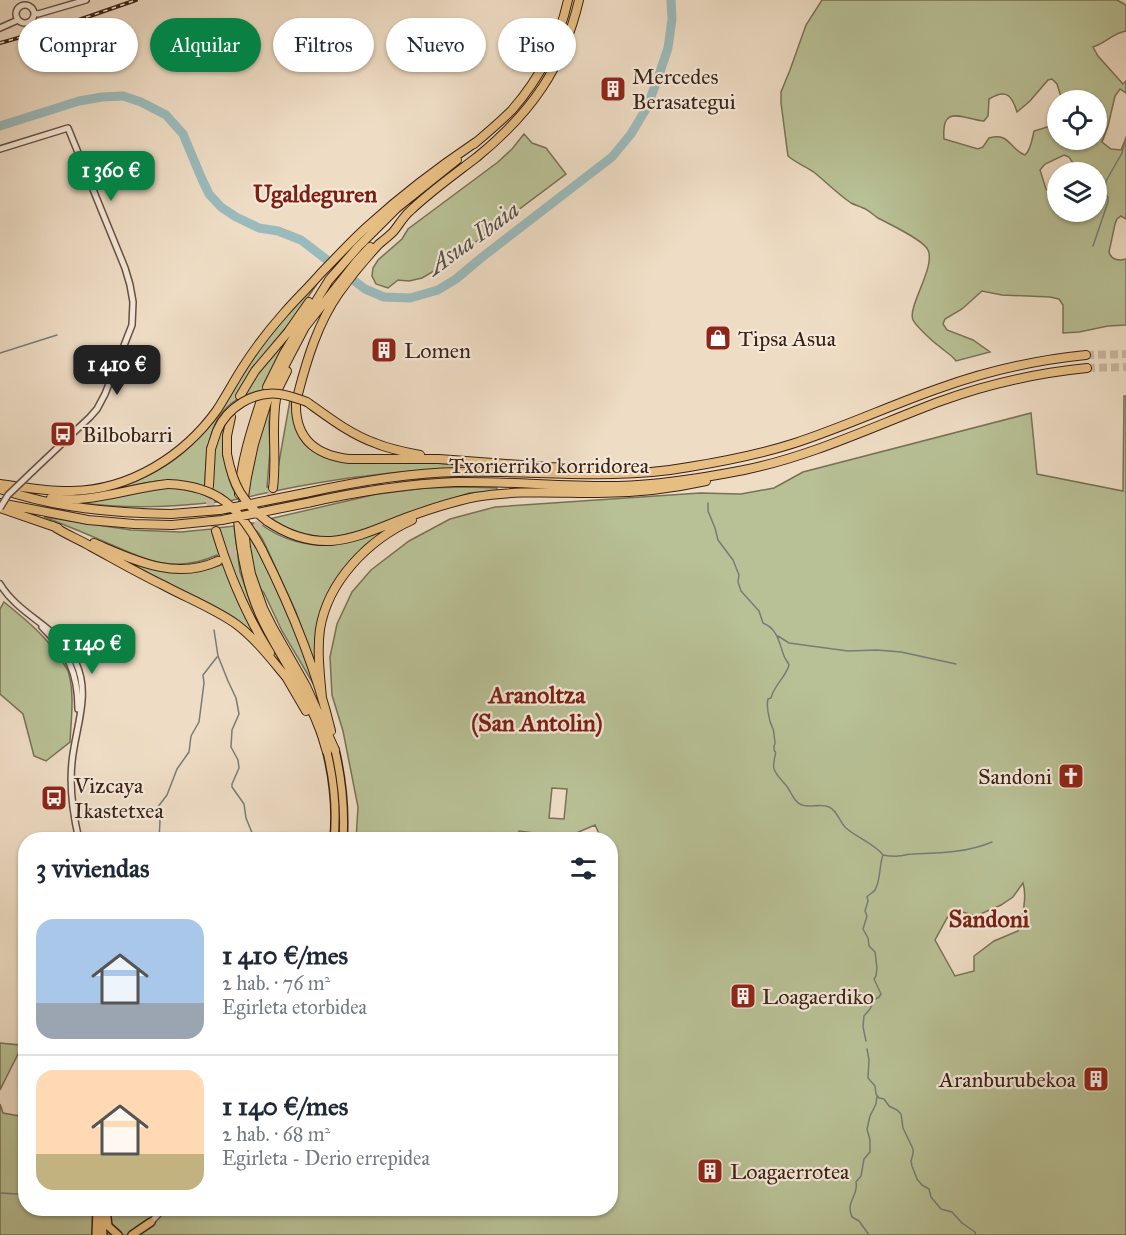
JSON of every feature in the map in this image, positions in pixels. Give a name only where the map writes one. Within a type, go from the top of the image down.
[{"type":"highway","points":[[323,289],[284,352],[273,388],[305,327],[330,300],[369,236],[398,208],[446,170],[512,110],[531,86],[551,52],[568,0]]},
{"type":"highway","points":[[240,396],[255,371],[288,332],[311,299],[393,232],[409,212],[496,141],[532,104],[561,56],[579,0]]},
{"type":"highway","points":[[0,487],[73,491],[96,488],[140,475],[183,448],[204,426],[263,338],[285,311],[343,250],[386,210],[443,165],[477,142]]},
{"type":"highway","points":[[298,393],[330,300]]},
{"type":"highway","name":"Txorierriko korridorea","points":[[0,487],[37,500],[80,508],[124,513],[171,514],[220,510],[359,481],[425,473],[619,475],[658,472],[742,457],[793,444],[940,388],[987,373],[1035,362],[1086,355]]},
{"type":"highway","name":"Txorierriko korridorea","points":[[0,503],[96,520],[144,525],[172,525],[222,520],[361,492],[425,484],[475,482],[619,486],[680,481],[745,470],[808,452],[974,390],[1025,377],[1087,368]]},
{"type":"highway","points":[[209,486],[211,449],[217,430],[225,418],[247,400],[260,395],[276,393],[307,402],[373,443],[396,451],[439,459]]},
{"type":"highway","points":[[273,488],[275,467],[273,427],[268,400],[246,477],[242,510],[246,547],[251,574],[263,608],[306,686],[331,751]]},
{"type":"highway","points":[[296,403],[297,417],[303,433],[311,444],[326,455],[349,459],[439,459],[573,468],[688,468]]},
{"type":"highway","points":[[231,417],[227,436],[227,454],[233,477],[246,503],[260,516],[288,534],[314,540],[340,540],[450,503],[476,497],[652,490],[712,480],[745,470]]},
{"type":"highway","points":[[0,487],[58,499],[83,499],[168,484],[199,488],[220,498],[250,527],[262,550],[291,612],[322,698]]},
{"type":"highway","points":[[331,751],[322,698],[319,662],[320,631],[328,602],[351,566],[369,548],[407,522],[450,503]]},
{"type":"highway","points":[[0,508],[160,568],[194,569],[218,561]]},
{"type":"highway","points":[[53,526],[228,619],[268,655],[286,678]]},
{"type":"highway","points":[[216,531],[242,600],[265,643],[331,751]]},
{"type":"main road","points":[[331,751],[336,814],[335,832]]},
{"type":"main road","points":[[331,751],[343,795],[343,832]]},
{"type":"main road","points":[[96,1216],[96,1235]]},
{"type":"main road","points":[[102,1235],[104,1216]]},
{"type":"main road","points":[[106,1216],[108,1226],[118,1235]]},
{"type":"main road","points":[[132,1235],[151,1222]]},
{"type":"main road","points":[[140,1235],[151,1222]]},
{"type":"street","points":[[0,28],[18,20],[16,15],[19,7],[16,0]]},
{"type":"street","points":[[34,13],[38,14],[86,0]]},
{"type":"street","points":[[19,7],[27,4],[32,7],[33,18]]},
{"type":"street","points":[[0,148],[68,128],[129,280],[133,302],[131,332],[97,409],[13,490],[0,508]]},
{"type":"street","points":[[0,584],[12,601],[35,620],[61,647],[73,669],[78,694],[78,726],[71,781],[72,805],[77,832]]},
{"type":"street","points":[[151,1222],[156,1216]]},
{"type":"green space","points":[[822,0],[1117,0],[1126,5],[1126,31],[1093,47],[1123,84],[1126,81],[1126,93],[1120,89],[1115,96],[1107,129],[1107,90],[1059,90],[1052,79],[1048,80],[1017,112],[1011,98],[1000,94],[989,99],[988,116],[984,121],[961,116],[950,117],[944,128],[944,139],[978,149],[983,147],[989,138],[1001,137],[1025,155],[1030,147],[1034,131],[1047,127],[1047,150],[1107,150],[1107,146],[1111,149],[1121,150],[1126,138],[1126,219],[1121,216],[1117,219],[1109,252],[1116,259],[1126,259],[1126,325],[1063,333],[1063,305],[1059,299],[1002,295],[982,291],[962,309],[945,319],[943,324],[947,330],[973,340],[990,352],[956,361],[929,338],[913,320],[914,306],[928,266],[928,250],[925,246],[867,210],[851,203],[815,173],[788,156],[781,92],[806,25]]},
{"type":"green space","points":[[524,134],[532,143],[546,148],[566,174],[469,247],[453,255],[450,252],[440,260],[434,271],[422,278],[409,281],[398,280],[388,288],[376,284],[372,276],[373,268],[378,260],[402,239],[408,229],[498,162]]},
{"type":"green space","points":[[317,284],[270,348],[256,376],[284,343],[263,390],[245,395],[232,403],[214,426],[207,455],[205,488],[180,481],[157,481],[90,494],[58,495],[98,490],[138,480],[177,457],[206,429],[275,329]]},
{"type":"green space","points":[[1124,396],[1126,396],[1126,1235],[0,1235],[0,1104],[3,1113],[18,1116],[18,1216],[618,1216],[618,832],[598,832],[595,825],[579,832],[356,832],[358,807],[343,731],[332,695],[330,657],[337,624],[352,592],[371,570],[409,541],[450,519],[495,507],[700,493],[741,494],[774,488],[803,472],[1031,413],[1037,474],[1123,491]],"holes":[[[552,788],[567,789],[564,819],[549,818]],[[1023,883],[1025,894],[1018,931],[994,941],[974,956],[974,971],[955,976],[935,940],[952,909],[976,916],[1013,897]]]},
{"type":"green space","points":[[272,398],[267,487],[275,485],[290,400],[294,401],[301,436],[343,462],[411,461],[495,468],[430,470],[349,478],[229,501],[212,489],[213,454],[216,441],[229,416],[226,447],[227,468],[237,496],[251,467]]},
{"type":"green space","points":[[175,487],[203,494],[218,502],[150,507],[81,503],[147,489]]},
{"type":"green space","points":[[425,488],[497,488],[497,491],[469,493],[360,531],[332,538],[298,534],[269,519],[377,494]]},
{"type":"green space","points":[[44,517],[131,530],[181,532],[211,529],[231,585],[257,638],[234,619],[86,542],[134,562],[171,572],[193,572],[221,565],[217,555],[187,564],[146,559]]},
{"type":"green space","points":[[252,523],[259,523],[291,540],[322,545],[354,540],[388,529],[365,545],[335,582],[317,632],[314,664],[296,612],[263,540]]},
{"type":"green space","points":[[234,526],[240,572],[251,604],[282,665],[239,590],[217,528]]},
{"type":"green space","points":[[246,530],[284,605],[314,685],[282,631],[264,593],[257,585]]},
{"type":"green space","points":[[4,602],[42,635],[68,671],[72,697],[70,742],[46,761],[34,756],[23,714],[0,694],[0,609]]},
{"type":"green space","points":[[0,1043],[18,1045],[18,1054],[0,1090]]},
{"type":"waterway","name":"Asua Ibaia","points":[[0,126],[79,101],[102,97],[123,96],[141,102],[166,115],[183,134],[209,194],[221,207],[259,228],[278,231],[301,240],[365,289],[384,297],[410,298],[438,290],[456,279],[612,157],[631,134],[646,109],[657,81],[668,48],[672,19],[671,0]]},
{"type":"waterway","points":[[1093,246],[1108,202],[1105,194],[1106,181],[1122,153],[1126,137]]},
{"type":"waterway","points":[[0,353],[57,335]]},
{"type":"waterway","points":[[708,503],[708,511],[718,540],[733,560],[739,575],[738,582],[741,591],[759,611],[763,623],[775,633],[789,665],[767,702],[770,723],[774,732],[775,772],[797,802],[805,806],[829,807],[837,814],[846,828],[883,855],[877,886],[867,897],[865,911],[867,916],[863,929],[869,946],[875,952],[877,968],[874,979],[881,994],[874,1000],[864,1016],[863,1027],[866,1041]]},
{"type":"waterway","points":[[214,630],[218,656],[236,698],[239,714],[232,730],[231,747],[238,760],[239,768],[232,787],[244,804],[252,832]]},
{"type":"waterway","points":[[778,636],[789,643],[848,651],[901,652],[956,664]]},
{"type":"waterway","points":[[159,832],[157,808],[167,795],[177,769],[189,752],[191,736],[199,722],[203,675],[217,657]]},
{"type":"waterway","points":[[883,855],[952,852],[992,842]]},
{"type":"waterway","points":[[867,1049],[868,1078],[875,1086],[879,1098],[884,1099],[889,1106],[901,1114],[903,1128],[913,1149],[911,1161],[917,1179],[929,1189],[931,1197],[941,1209],[952,1212],[976,1235]]},
{"type":"waterway","points":[[869,1235],[859,1221],[852,1217],[850,1207],[856,1191],[856,1182],[861,1176],[864,1159],[870,1152],[867,1129],[877,1096]]},
{"type":"waterway","points":[[0,1193],[18,1194]]},
{"type":"tunnel","points":[[1086,355],[1126,354]]},
{"type":"tunnel","points":[[1087,368],[1126,367]]},
{"type":"tunnel","points":[[209,487],[216,531]]},
{"type":"tunnel","points":[[219,560],[239,547],[254,530],[266,510],[273,488]]},
{"type":"railway","points":[[0,43],[67,24],[136,0]]},
{"type":"place","name":"Mercedes Berasategui","points":[[613,89]]},
{"type":"place","name":"Tipsa Asua","points":[[718,338]]},
{"type":"place","name":"Lomen","points":[[384,350]]},
{"type":"place","name":"Bilbobarri","points":[[63,434]]},
{"type":"place","name":"Sandoni","points":[[1071,776]]},
{"type":"place","name":"Vizcaya Ikastetxea","points":[[54,798]]},
{"type":"place","name":"Loagaerdiko","points":[[743,996]]},
{"type":"place","name":"Aranburubekoa","points":[[1096,1079]]},
{"type":"place","name":"Loagaerrotea","points":[[710,1171]]},
{"type":"district","name":"Ugaldeguren","points":[[315,194]]},
{"type":"district","name":"Aranoltza (San Antolin)","points":[[537,709]]},
{"type":"district","name":"Sandoni","points":[[989,919]]}]
